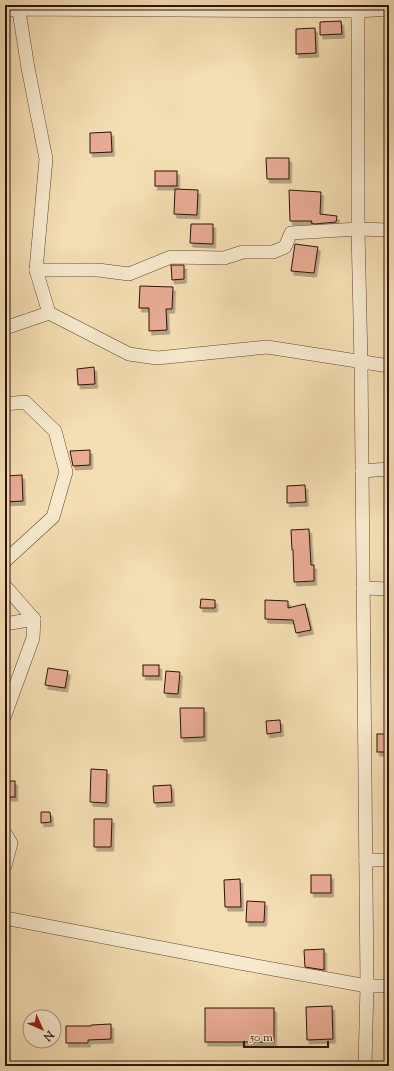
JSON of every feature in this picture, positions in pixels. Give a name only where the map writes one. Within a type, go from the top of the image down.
[{"type":"street","points":[[358,8],[358,229],[361,362],[367,986],[365,1066]]},
{"type":"street","points":[[49,313],[36,270],[46,159],[28,68],[12,10],[389,9]]},
{"type":"street","points":[[36,270],[98,270],[129,274],[171,257],[224,258],[243,252],[273,252],[285,247],[291,233],[358,229],[389,230]]},
{"type":"street","points":[[5,328],[49,313],[129,354],[157,358],[267,347],[389,366]]},
{"type":"street","points":[[5,404],[26,402],[55,431],[66,472],[53,517],[5,561]]},
{"type":"street","points":[[362,471],[389,469]]},
{"type":"street","points":[[5,586],[34,619],[33,638],[5,715]]},
{"type":"street","points":[[363,588],[389,588]]},
{"type":"street","points":[[5,624],[34,619]]},
{"type":"street","points":[[5,833],[11,843],[5,866]]},
{"type":"street","points":[[366,860],[389,860]]},
{"type":"street","points":[[5,918],[232,962],[367,986],[389,986]]},
{"type":"building","points":[[341,21],[342,34],[320,35],[320,22]]},
{"type":"building","points":[[315,28],[316,53],[296,54],[296,29]]},
{"type":"building","points":[[111,132],[112,152],[90,153],[90,133]]},
{"type":"building","points":[[266,158],[289,158],[289,179],[267,179]]},
{"type":"building","points":[[155,171],[177,171],[177,186],[155,186]]},
{"type":"building","points":[[175,189],[198,190],[197,215],[174,214]]},
{"type":"building","points":[[289,190],[321,192],[320,214],[337,216],[336,222],[315,224],[311,223],[312,221],[290,221]]},
{"type":"building","points":[[191,224],[213,224],[213,244],[190,243]]},
{"type":"building","points":[[295,244],[318,247],[314,273],[291,271]]},
{"type":"building","points":[[171,265],[184,265],[184,279],[172,280]]},
{"type":"building","points":[[140,286],[173,287],[172,309],[166,309],[167,330],[149,331],[149,308],[139,308]]},
{"type":"building","points":[[94,367],[95,384],[78,385],[77,369]]},
{"type":"building","points":[[90,450],[90,465],[73,466],[70,451]]},
{"type":"building","points":[[22,475],[23,501],[5,502],[5,476]]},
{"type":"building","points":[[305,485],[306,502],[287,503],[287,486]]},
{"type":"building","points":[[309,529],[311,565],[314,565],[314,581],[294,582],[291,530]]},
{"type":"building","points":[[201,599],[215,600],[215,608],[200,608]]},
{"type":"building","points":[[265,600],[288,601],[288,608],[305,604],[311,630],[296,633],[293,620],[265,619]]},
{"type":"building","points":[[143,665],[159,665],[159,676],[143,676]]},
{"type":"building","points":[[48,668],[68,671],[65,688],[45,685]]},
{"type":"building","points":[[166,671],[180,672],[178,694],[164,693]]},
{"type":"building","points":[[180,708],[204,708],[204,737],[181,738]]},
{"type":"building","points":[[280,720],[281,732],[267,734],[266,721]]},
{"type":"building","points":[[377,734],[389,734],[389,752],[377,752]]},
{"type":"building","points":[[91,769],[107,770],[106,803],[90,802]]},
{"type":"building","points":[[5,781],[15,781],[15,797],[5,797]]},
{"type":"building","points":[[171,785],[172,802],[154,803],[153,786]]},
{"type":"building","points":[[41,812],[50,812],[51,822],[41,823]]},
{"type":"building","points":[[94,819],[112,819],[111,847],[94,847]]},
{"type":"building","points":[[311,875],[331,875],[331,893],[311,893]]},
{"type":"building","points":[[240,879],[241,907],[225,907],[224,880]]},
{"type":"building","points":[[247,901],[265,902],[264,922],[246,922]]},
{"type":"building","points":[[324,949],[324,970],[305,967],[304,950]]},
{"type":"building","points":[[332,1006],[333,1039],[307,1040],[306,1007]]},
{"type":"building","points":[[205,1008],[274,1008],[274,1042],[205,1042]]},
{"type":"building","points":[[111,1024],[111,1039],[88,1040],[88,1043],[66,1043],[66,1026]]}]
